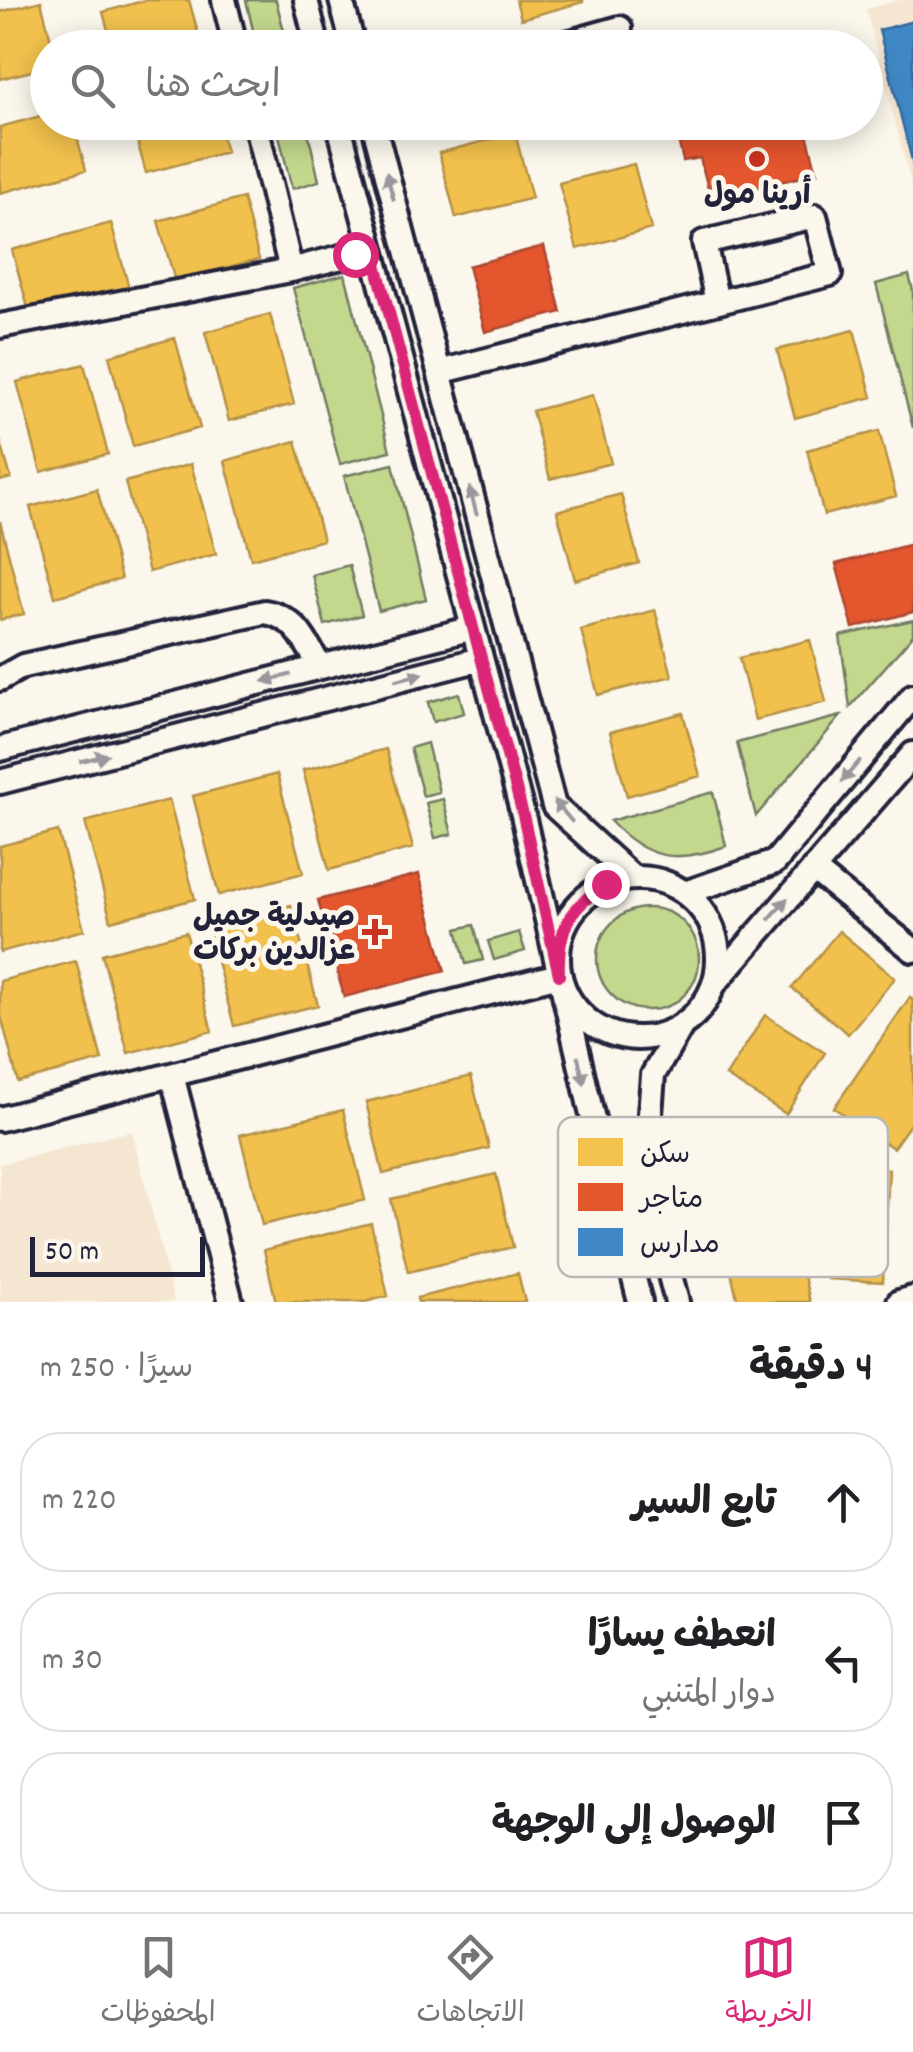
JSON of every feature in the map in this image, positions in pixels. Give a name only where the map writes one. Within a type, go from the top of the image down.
[{"type":"street","points":[[224,0],[232,30]]},
{"type":"street","points":[[306,0],[314,30]]},
{"type":"street","points":[[341,0],[349,30]]},
{"type":"street","points":[[613,30],[620,28]]},
{"type":"street","points":[[258,140],[291,270]]},
{"type":"street","points":[[343,140],[523,815],[594,1117]]},
{"type":"street","points":[[379,140],[554,806],[633,878]]},
{"type":"street","points":[[440,372],[830,274],[815,216],[704,242],[718,302]]},
{"type":"street","points":[[0,326],[291,270],[372,249]]},
{"type":"street","points":[[0,679],[23,666],[265,612],[294,624],[320,667]]},
{"type":"street","points":[[0,749],[473,628]]},
{"type":"street","points":[[0,782],[481,659]]},
{"type":"street","points":[[685,893],[776,862],[913,696]]},
{"type":"street","points":[[650,1117],[653,1076],[682,1025],[702,1006],[714,982],[913,754]]},
{"type":"street","points":[[813,869],[913,950]]},
{"type":"street","points":[[682,1025],[658,1036],[632,1038],[608,1032],[586,1019],[569,1000],[559,975],[558,948],[566,922],[582,900],[606,884],[633,878],[660,881],[685,893],[703,911],[714,933],[718,958],[714,982]]},
{"type":"street","points":[[0,1119],[559,975]]},
{"type":"street","points":[[172,1075],[231,1302]]},
{"type":"street","points":[[634,1277],[640,1302]]},
{"type":"street","points":[[670,1277],[677,1302]]},
{"type":"street","points":[[899,1302],[913,1298]]},
{"type":"shaded area","points":[[913,0],[913,192],[883,75],[883,30],[871,30],[866,9]]},
{"type":"shaded area","points":[[132,1131],[174,1302],[0,1302],[0,1164]]},
{"type":"green space","points":[[246,0],[276,0],[284,30],[253,30]]},
{"type":"green space","points":[[280,140],[310,140],[319,181],[292,189]]},
{"type":"green space","points":[[345,274],[390,451],[340,464],[293,288]]},
{"type":"green space","points":[[909,275],[913,291],[913,428],[876,284]]},
{"type":"green space","points":[[393,464],[426,599],[379,611],[344,476]]},
{"type":"green space","points":[[349,565],[362,615],[325,625],[312,575]]},
{"type":"green space","points":[[913,620],[913,635],[850,707],[840,636]]},
{"type":"green space","points":[[459,693],[464,713],[433,722],[428,702]]},
{"type":"green space","points":[[841,716],[756,816],[737,743]]},
{"type":"green space","points":[[427,743],[439,792],[423,796],[410,748]]},
{"type":"green space","points":[[713,792],[726,846],[708,852],[677,856],[650,851],[610,821]]},
{"type":"green space","points":[[443,799],[452,834],[435,838],[426,803]]},
{"type":"green space","points":[[648,908],[668,911],[691,930],[699,959],[696,979],[677,1002],[648,1010],[628,1007],[605,988],[597,959],[600,939],[619,916]]},
{"type":"green space","points":[[474,925],[483,960],[466,964],[457,929]]},
{"type":"green space","points":[[519,932],[525,951],[494,960],[488,941]]},
{"type":"building: سكن","points":[[146,0],[189,0],[197,30],[108,30],[103,12]]},
{"type":"building: سكن","points":[[516,0],[583,0],[583,2],[521,19]]},
{"type":"building: سكن","points":[[41,1],[48,30],[30,30],[30,72],[0,79],[0,12]]},
{"type":"building: سكن","points":[[30,119],[30,140],[78,140],[86,170],[0,193],[0,127]]},
{"type":"building: سكن","points":[[137,140],[223,140],[226,152],[146,173]]},
{"type":"building: سكن","points":[[488,140],[517,140],[532,198],[456,218],[439,153]]},
{"type":"building: سكن","points":[[634,164],[651,229],[577,249],[559,183]]},
{"type":"building: سكن","points":[[243,198],[259,259],[175,281],[158,221]]},
{"type":"building: سكن","points":[[111,223],[129,288],[30,315],[12,250]]},
{"type":"building: سكن","points":[[270,314],[294,404],[229,421],[205,332]]},
{"type":"building: سكن","points":[[854,330],[872,397],[795,418],[777,350]]},
{"type":"building: سكن","points":[[175,338],[200,428],[133,446],[109,356]]},
{"type":"building: سكن","points":[[84,364],[108,454],[41,472],[17,382]]},
{"type":"building: سكن","points":[[593,395],[611,463],[550,479],[532,411]]},
{"type":"building: سكن","points":[[879,431],[896,496],[824,515],[807,450]]},
{"type":"building: سكن","points":[[0,440],[11,478],[0,481]]},
{"type":"building: سكن","points":[[296,441],[323,540],[251,559],[225,461]]},
{"type":"building: سكن","points":[[191,464],[216,554],[149,572],[125,482]]},
{"type":"building: سكن","points":[[97,489],[121,579],[55,597],[30,507]]},
{"type":"building: سكن","points":[[621,494],[639,563],[575,580],[557,511]]},
{"type":"building: سكن","points":[[0,521],[24,614],[0,620]]},
{"type":"building: سكن","points":[[655,610],[672,676],[598,695],[581,630]]},
{"type":"building: سكن","points":[[810,640],[826,702],[755,720],[739,658]]},
{"type":"building: سكن","points":[[683,713],[700,776],[627,796],[610,732]]},
{"type":"building: سكن","points":[[386,749],[413,848],[329,870],[303,770]]},
{"type":"building: سكن","points":[[277,774],[303,873],[219,895],[193,796]]},
{"type":"building: سكن","points":[[169,800],[195,899],[111,921],[85,822]]},
{"type":"building: سكن","points":[[58,831],[84,930],[0,952],[0,846]]},
{"type":"building: سكن","points":[[291,905],[318,1005],[234,1026],[208,927]]},
{"type":"building: سكن","points":[[839,931],[895,978],[848,1034],[792,988]]},
{"type":"building: سكن","points":[[186,932],[212,1031],[128,1053],[102,954]]},
{"type":"building: سكن","points":[[76,961],[102,1060],[18,1082],[0,1012],[0,981]]},
{"type":"building: سكن","points":[[910,997],[913,1120],[893,1148],[888,1145],[888,1117],[847,1117],[834,1108]]},
{"type":"building: سكن","points":[[765,1015],[825,1053],[786,1114],[726,1076]]},
{"type":"building: سكن","points":[[471,1076],[489,1148],[383,1174],[366,1102]]},
{"type":"building: سكن","points":[[343,1110],[365,1200],[262,1225],[240,1135]]},
{"type":"building: سكن","points":[[496,1174],[513,1247],[408,1272],[391,1199]]},
{"type":"building: سكن","points":[[371,1223],[388,1296],[365,1302],[276,1302],[264,1250]]},
{"type":"building: سكن","points":[[518,1273],[525,1302],[418,1302],[417,1298]]},
{"type":"building: سكن","points":[[732,1277],[804,1277],[810,1302],[738,1302]]},
{"type":"building: سكن","points":[[828,1277],[883,1277],[883,1282]]},
{"type":"building: متاجر","name":"أرينا مول","points":[[678,140],[809,140],[817,173],[711,199],[700,158],[683,161]]},
{"type":"building: متاجر","points":[[544,246],[561,312],[485,332],[468,266]]},
{"type":"building: متاجر","points":[[908,545],[913,562],[913,612],[853,628],[836,564]]},
{"type":"building: متاجر","points":[[419,874],[445,971],[344,997],[318,900]]},
{"type":"building: مدارس","points":[[913,21],[913,165],[883,46],[883,30],[879,30]]},
{"type":"place","name":"أرينا مول","points":[[757,159]]},
{"type":"place","name":"صيدلية جميل عزالدين بركات","points":[[375,932]]},
{"type":"route","points":[[355,254],[372,249],[523,815],[559,975],[558,948],[566,922],[582,900],[606,884]]}]
